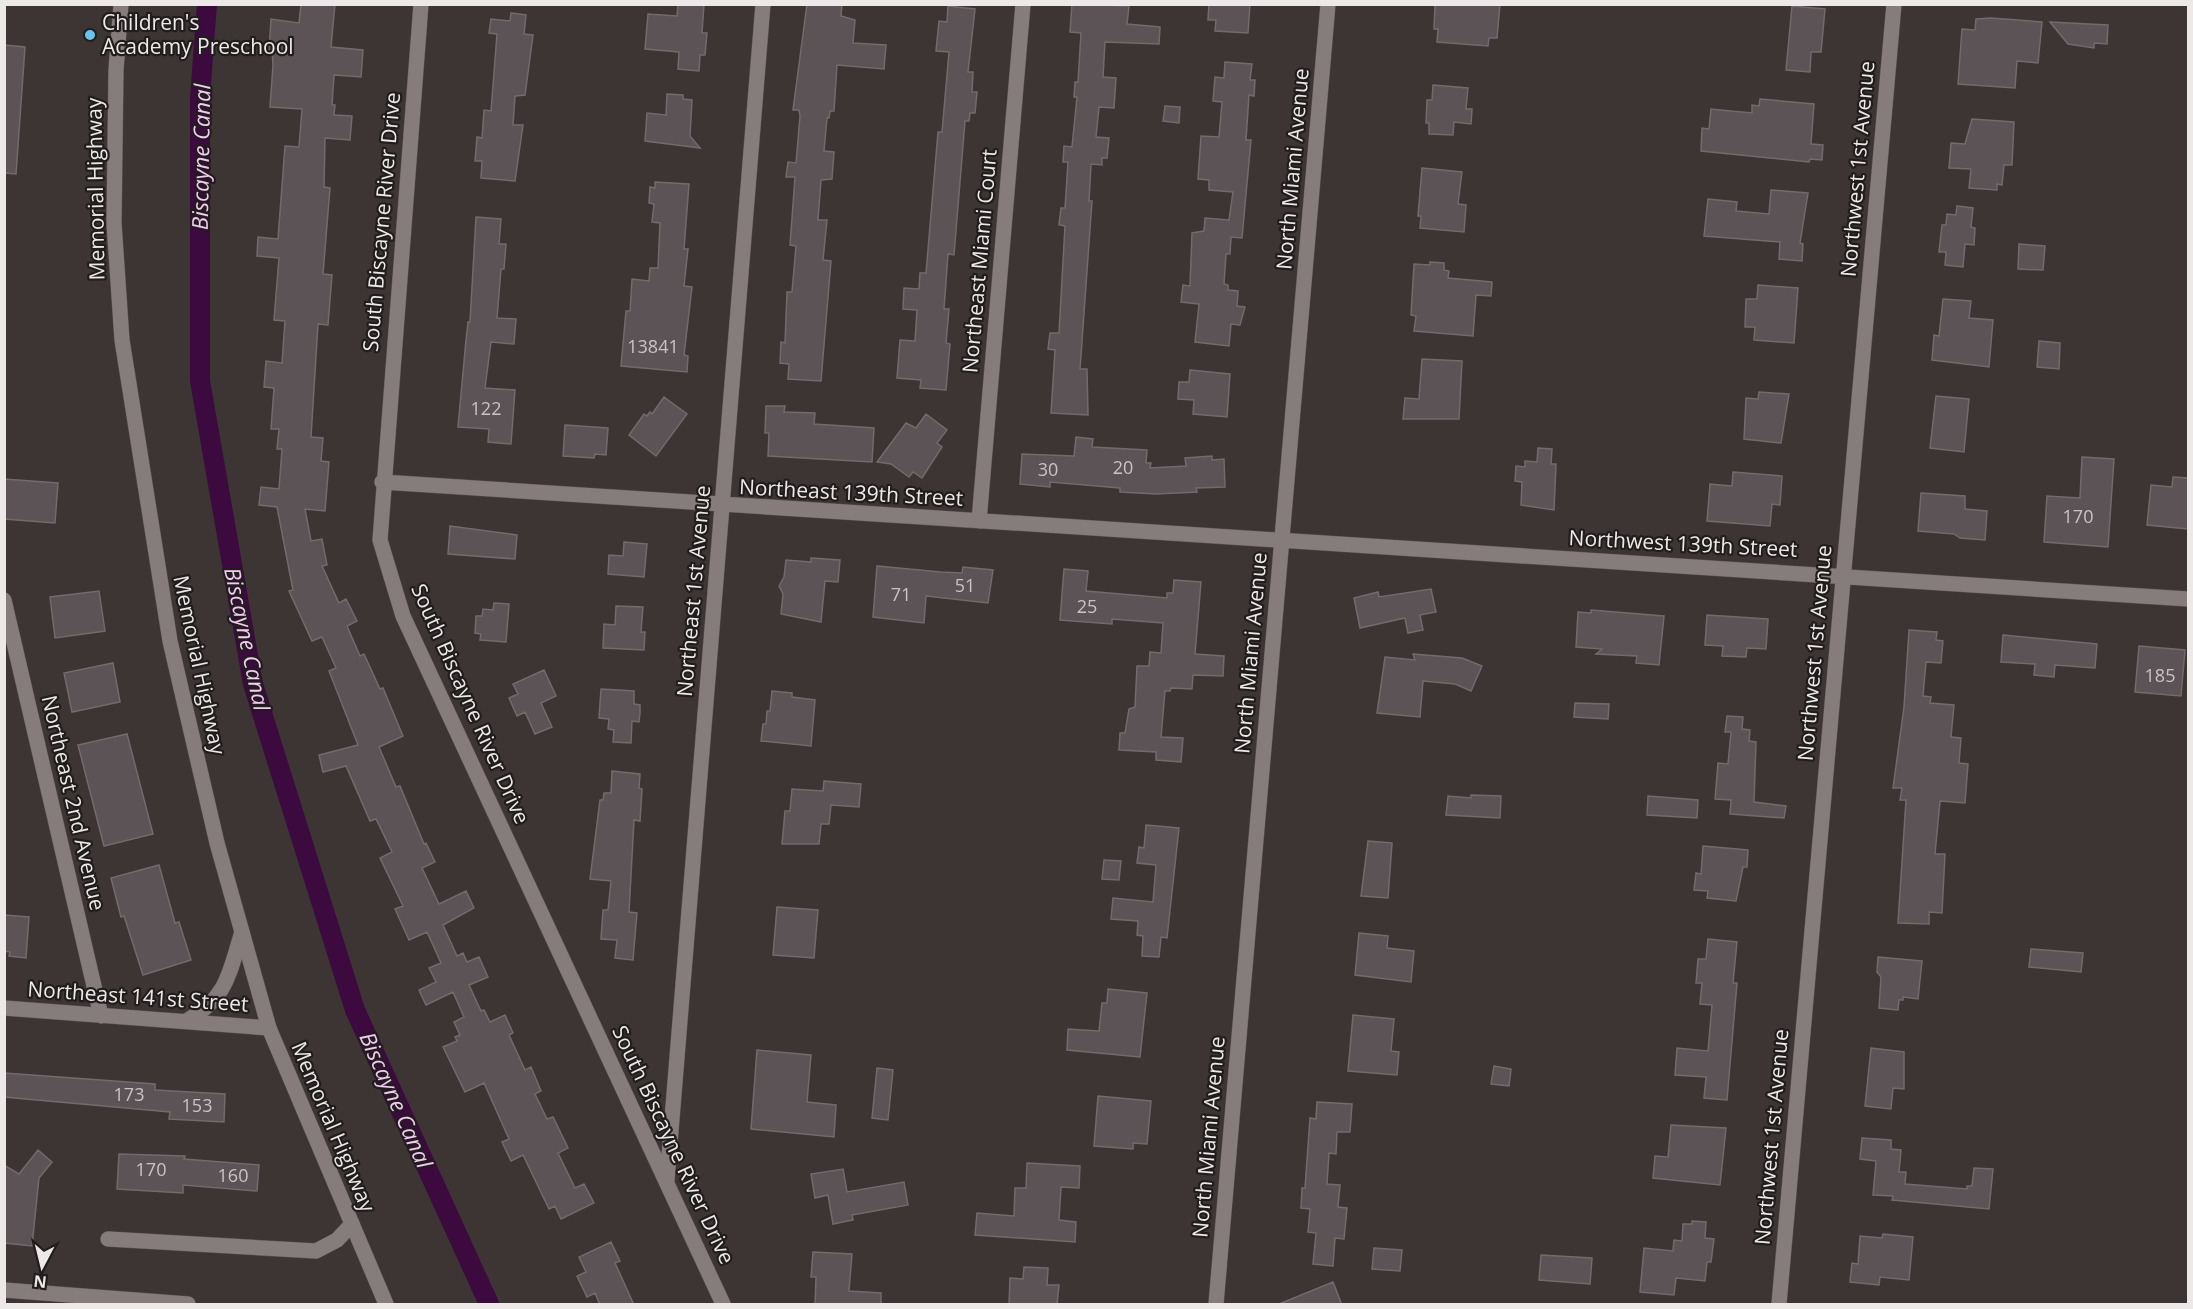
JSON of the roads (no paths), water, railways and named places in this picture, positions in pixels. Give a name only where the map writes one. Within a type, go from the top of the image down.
[{"type":"street","name":"Memorial Highway","points":[[121,4],[116,70],[114,223],[122,340],[170,641],[217,843],[269,1028],[386,1305]]},
{"type":"street","name":"South Biscayne River Drive","points":[[421,4],[382,482],[380,540],[403,616],[667,1180],[723,1305]]},
{"type":"street","name":"Northeast 1st Avenue","points":[[667,1180],[763,4]]},
{"type":"street","name":"Northeast Miami Court","points":[[979,521],[1023,4]]},
{"type":"street","name":"North Miami Avenue","points":[[1216,1305],[1328,4]]},
{"type":"street","name":"Northwest 1st Avenue","points":[[1779,1305],[1894,4]]},
{"type":"street","name":"Northeast 139th Street","points":[[382,482],[1282,541]]},
{"type":"street","name":"Northwest 139th Street","points":[[1282,541],[1843,575],[2188,599]]},
{"type":"street","name":"Northeast 2nd Avenue","points":[[4,600],[101,1016]]},
{"type":"street","points":[[188,1020],[208,1008],[219,996],[227,980],[242,932]]},
{"type":"street","name":"Northeast 141st Street","points":[[4,1008],[188,1020],[269,1028]]},
{"type":"street","points":[[108,1239],[316,1251],[337,1240],[352,1224]]},
{"type":"street","points":[[4,1290],[189,1305]]},
{"type":"waterway","name":"Biscayne Canal","points":[[207,4],[200,97],[200,381],[253,684],[355,1010],[489,1304]]},
{"type":"place","name":"Children's Academy Preschool","points":[[90,35]]}]
